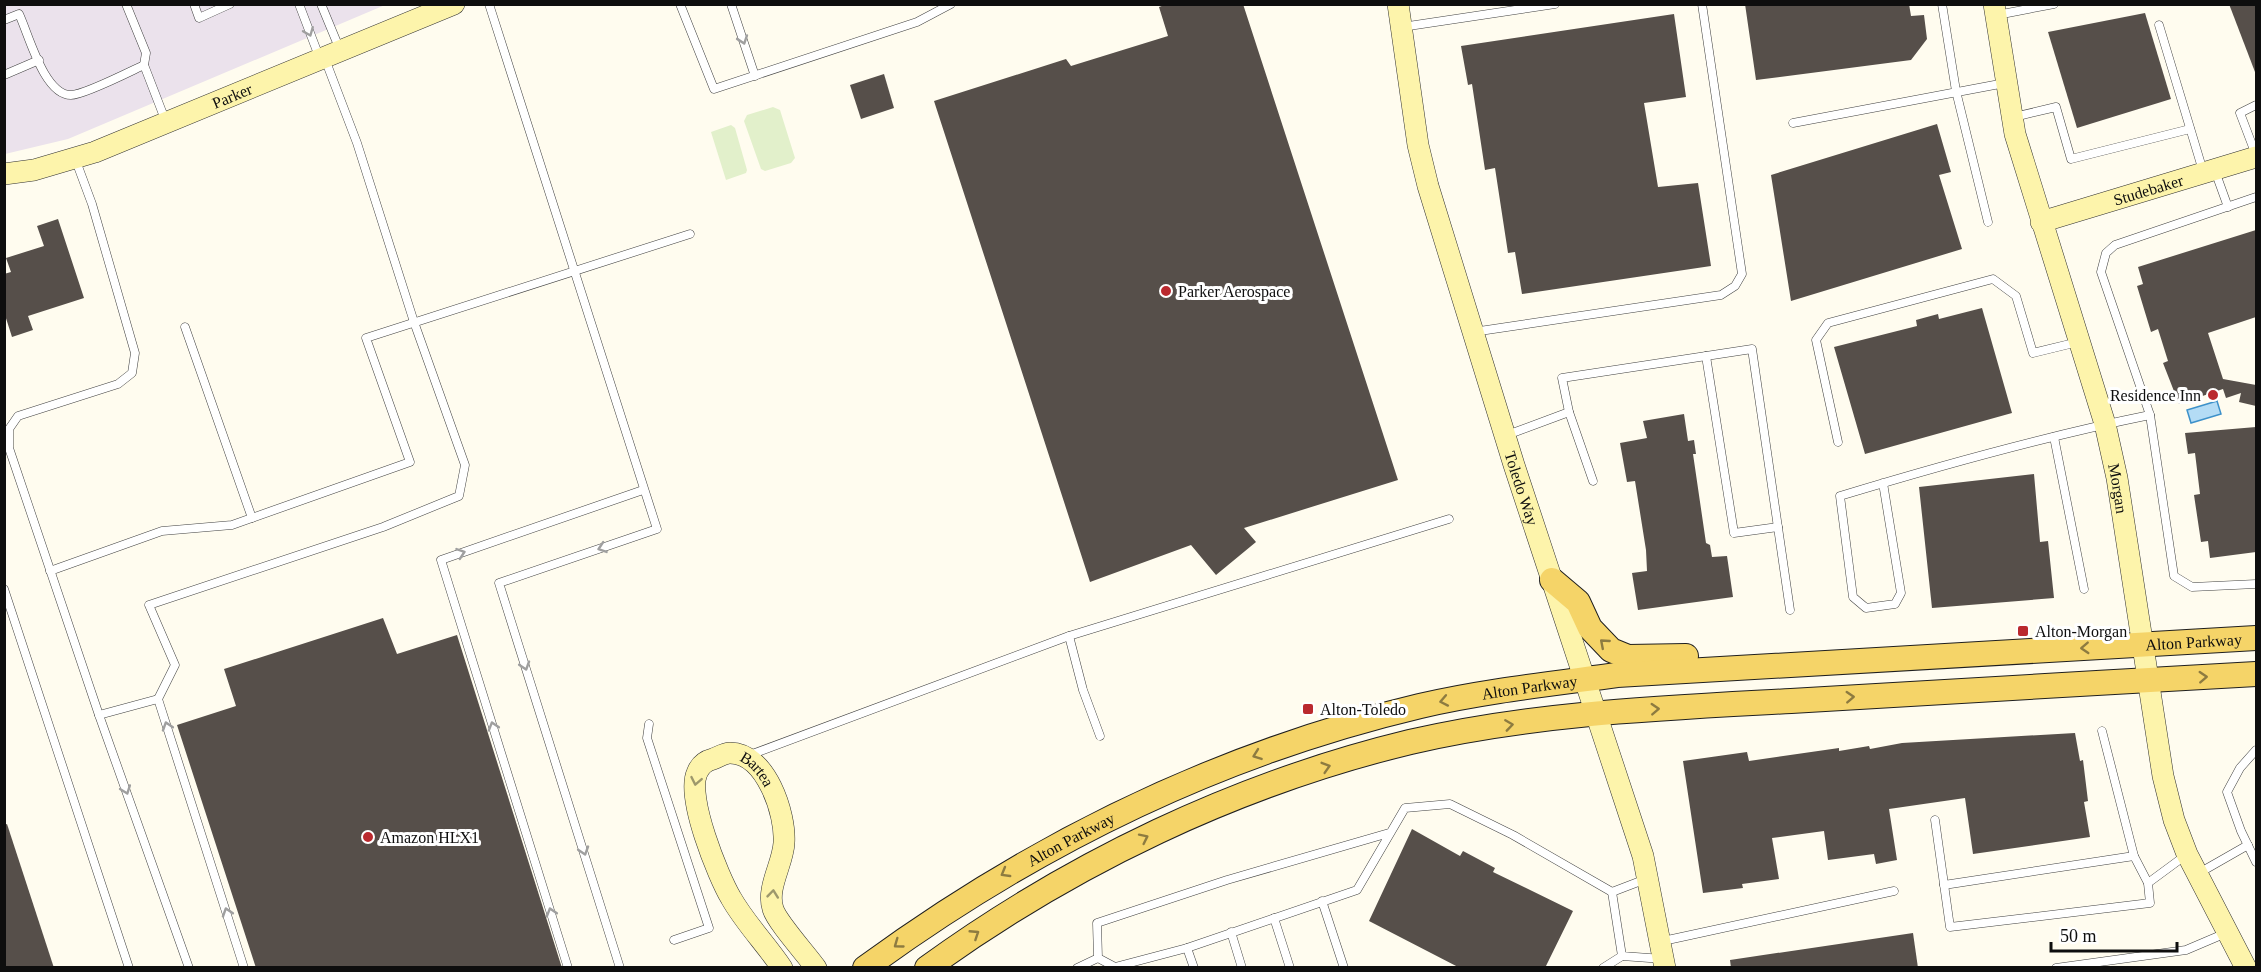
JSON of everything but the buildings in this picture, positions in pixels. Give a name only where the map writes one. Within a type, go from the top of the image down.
[{"type":"main road","points":[[1552,580],[1578,602],[1599,640],[1611,650],[1628,657],[1734,654],[1761,667]]},
{"type":"main road","name":"Alton Parkway","points":[[866,968],[930,921],[1014,868],[1136,804],[1197,777],[1302,738],[1353,723],[1476,695],[1585,680],[1761,667],[2256,638]]},
{"type":"main road","name":"Alton Parkway","points":[[927,968],[1005,915],[1082,869],[1161,830],[1258,790],[1410,742],[1502,726],[1597,714],[2256,674]]},
{"type":"street","name":"Parker","points":[[4,174],[34,170],[76,159],[454,4]]},
{"type":"street","name":"Toledo Way","points":[[1398,4],[1418,145],[1428,186],[1505,436],[1597,714],[1648,879],[1664,956]]},
{"type":"street","name":"Morgan","points":[[1995,10],[2012,117],[2041,222],[2105,424],[2144,645],[2163,776],[2174,820],[2187,854],[2246,968]]},
{"type":"street","name":"Studebaker","points":[[2041,222],[2256,156]]},
{"type":"street","name":"Bartea","points":[[782,968],[737,907],[721,879],[695,801],[696,774],[705,762],[729,753],[746,757],[758,766],[773,791],[784,824],[784,844],[771,894],[773,910],[816,968]]},
{"type":"lane","points":[[126,4],[146,53],[144,65],[166,124]]},
{"type":"lane","points":[[194,4],[199,18],[230,4]]},
{"type":"lane","points":[[299,4],[329,56]]},
{"type":"lane","points":[[244,968],[158,699],[175,666],[150,605],[382,527],[459,496],[465,465],[414,322],[329,56],[321,4]]},
{"type":"lane","points":[[489,4],[657,530],[499,583],[620,968]]},
{"type":"lane","points":[[680,4],[714,89],[916,22],[951,4]]},
{"type":"lane","points":[[731,4],[755,76]]},
{"type":"lane","points":[[1401,28],[1555,4]]},
{"type":"lane","points":[[1473,332],[1720,295],[1738,281],[1742,274],[1702,4]]},
{"type":"lane","points":[[1942,4],[1956,91],[1988,222]]},
{"type":"lane","points":[[1995,10],[2054,4]]},
{"type":"lane","points":[[4,20],[20,14],[48,82],[57,92],[72,95],[144,65]]},
{"type":"lane","points":[[2159,25],[2190,129],[2228,207]]},
{"type":"lane","points":[[4,75],[39,60]]},
{"type":"lane","points":[[1793,123],[2006,82]]},
{"type":"lane","points":[[2256,105],[2240,113],[2256,156]]},
{"type":"lane","points":[[2012,117],[2056,107],[2071,159],[2190,129]]},
{"type":"lane","points":[[76,159],[92,204],[135,353],[132,373],[118,384],[18,416],[9,429],[9,448],[99,715],[189,968]]},
{"type":"lane","points":[[2256,197],[2115,245],[2106,253],[2101,264],[2103,281],[2150,415],[2174,576],[2192,587],[2256,584]]},
{"type":"lane","points":[[50,571],[162,531],[231,525],[410,462],[366,338],[690,234]]},
{"type":"lane","points":[[1838,442],[1816,340],[1828,323],[1993,279],[2016,296],[2033,353],[2079,341]]},
{"type":"lane","points":[[185,327],[252,518]]},
{"type":"lane","points":[[1593,481],[1569,412],[1562,378],[1752,349],[1790,610]]},
{"type":"lane","points":[[1706,356],[1734,533],[1778,527]]},
{"type":"lane","points":[[1505,436],[1569,412]]},
{"type":"lane","points":[[1883,483],[1901,593],[1895,603],[1866,608],[1853,597],[1840,496],[1883,483],[2054,437],[2150,415]]},
{"type":"lane","points":[[2054,437],[2084,589]]},
{"type":"lane","points":[[568,968],[441,560],[643,490]]},
{"type":"lane","points":[[746,757],[1070,636],[1449,519]]},
{"type":"lane","points":[[4,589],[129,968]]},
{"type":"lane","points":[[1070,636],[1083,690],[1100,736]]},
{"type":"lane","points":[[99,715],[158,699]]},
{"type":"lane","points":[[649,724],[647,738],[709,928],[674,940]]},
{"type":"lane","points":[[1935,819],[1950,927],[2150,903],[2148,883],[2134,856],[2102,731]]},
{"type":"lane","points":[[2256,750],[2240,768],[2227,792],[2256,862]]},
{"type":"lane","points":[[1098,958],[1115,967],[1187,948],[1357,890],[1405,808],[1450,804],[1513,836],[1612,892],[1648,879]]},
{"type":"lane","points":[[1098,958],[1097,923],[1227,880],[1389,833]]},
{"type":"lane","points":[[2198,874],[2248,845]]},
{"type":"lane","points":[[2148,883],[2187,854]]},
{"type":"lane","points":[[1944,885],[2134,856]]},
{"type":"lane","points":[[1604,968],[1622,956],[1664,956],[1894,891]]},
{"type":"lane","points":[[1612,892],[1622,956]]},
{"type":"lane","points":[[1322,901],[1344,968]]},
{"type":"lane","points":[[1274,918],[1290,968]]},
{"type":"lane","points":[[1231,932],[1242,968]]},
{"type":"lane","points":[[2056,968],[2186,950],[2228,933]]},
{"type":"lane","points":[[1187,948],[1194,968]]},
{"type":"lane","points":[[1077,968],[1098,958]]},
{"type":"shaded area","points":[[5,5],[385,5],[68,139],[5,154]]},
{"type":"green space","points":[[773,107],[780,110],[795,158],[791,163],[765,171],[761,169],[744,121],[747,115]]},
{"type":"green space","points":[[731,125],[735,128],[747,170],[746,173],[726,180],[711,132]]},
{"type":"water","points":[[2217,401],[2221,414],[2191,423],[2187,410]]},
{"type":"place","name":"Parker Aerospace","points":[[1166,291]]},
{"type":"place","name":"Residence Inn","points":[[2213,395]]},
{"type":"place","name":"Alton-Morgan","points":[[2023,631]]},
{"type":"place","name":"Alton-Toledo","points":[[1308,709]]},
{"type":"place","name":"Amazon HLX1","points":[[368,837]]}]
